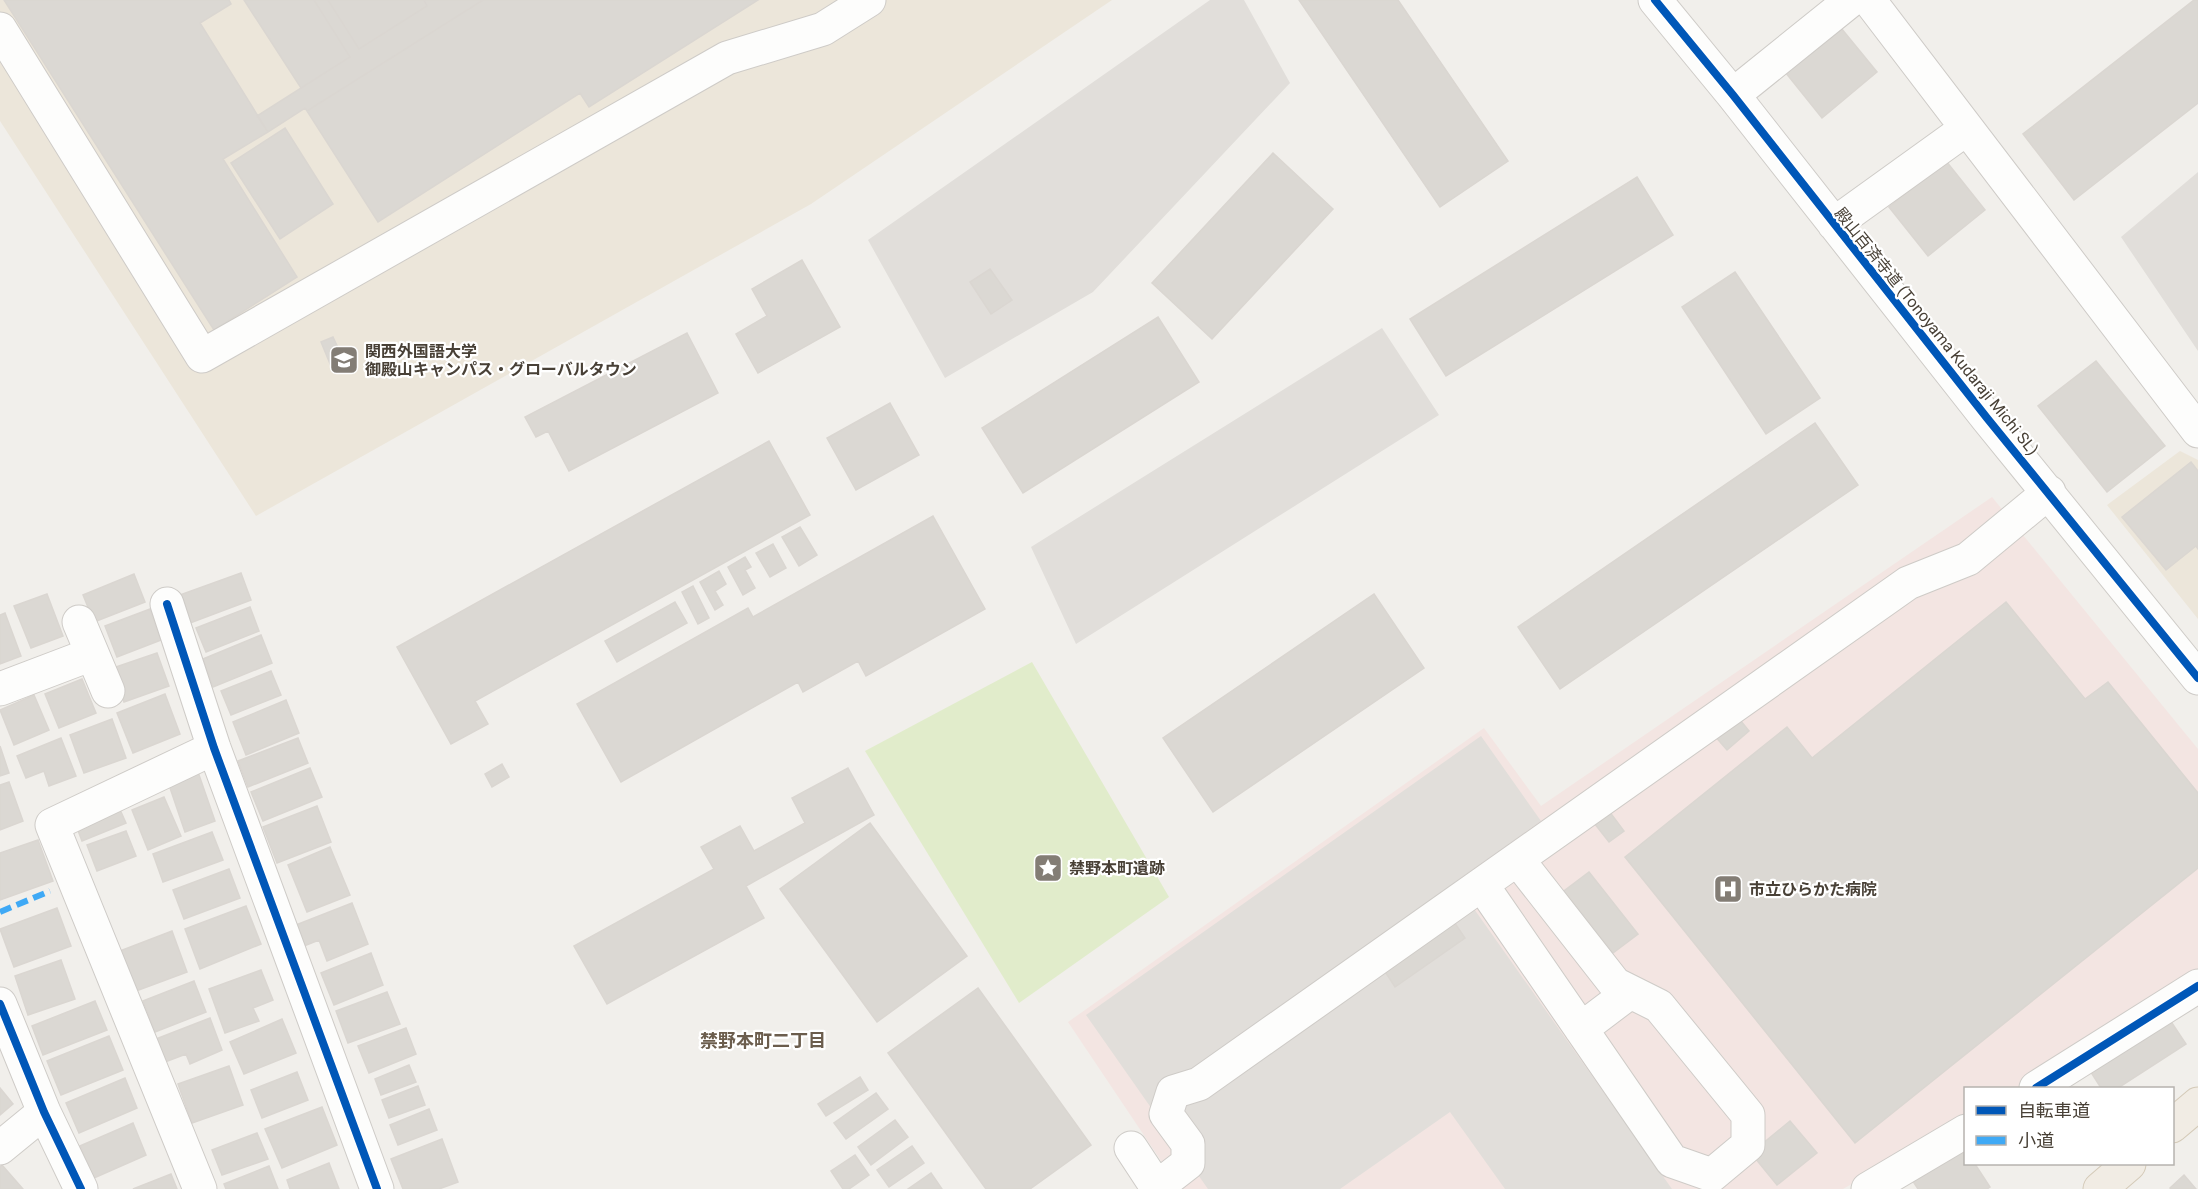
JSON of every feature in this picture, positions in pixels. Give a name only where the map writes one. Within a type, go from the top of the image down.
[{"type":"main road","points":[[2174,1124],[2198,1104]]},
{"type":"main road","points":[[2100,1189],[2128,1165]]},
{"type":"street","points":[[0,29],[202,356],[727,58],[823,29],[869,0]]},
{"type":"street","name":"殿山百済寺道 (Tonoyama Kudaraji Michi SL)","points":[[1655,0],[1733,95],[1987,418],[2198,678]]},
{"type":"street","points":[[1733,95],[1851,0]]},
{"type":"street","points":[[1869,0],[2198,431]]},
{"type":"street","points":[[1834,224],[1966,129]]},
{"type":"street","points":[[1131,1148],[1158,1188],[1188,1163],[1188,1144],[1166,1114],[1173,1092],[1199,1084],[1908,583],[1968,559],[2049,492]]},
{"type":"street","points":[[167,604],[214,748],[377,1189]]},
{"type":"street","points":[[79,622],[108,691]]},
{"type":"street","points":[[0,689],[92,654]]},
{"type":"street","points":[[200,1189],[52,825],[214,748]]},
{"type":"street","points":[[1482,885],[1672,1161],[1712,1175],[1748,1145],[1748,1115],[1659,1006],[1615,984],[1518,860]]},
{"type":"street","points":[[2039,1087],[2198,986]]},
{"type":"street","points":[[1581,1029],[1630,992]]},
{"type":"street","points":[[0,1004],[44,1112],[81,1189]]},
{"type":"street","points":[[0,1148],[44,1112]]},
{"type":"street","points":[[1868,1189],[1964,1132]]},
{"type":"shaded area","name":"関西外国語大学 御殿山キャンパス・グローバルタウン","points":[[0,0],[1112,0],[811,204],[256,516],[0,121]]},
{"type":"shaded area","points":[[1210,0],[1244,0],[1290,83],[1093,292],[945,378],[868,240]]},
{"type":"shaded area","points":[[2198,172],[2198,351],[2121,237]]},
{"type":"shaded area","points":[[1382,328],[1439,415],[1076,644],[1031,547]]},
{"type":"shaded area","points":[[2180,451],[2198,460],[2198,619],[2107,505]]},
{"type":"shaded area","name":"市立ひらかた病院","points":[[1992,497],[2198,749],[2198,971],[2117,1017],[2020,1087],[1964,1087],[1964,1120],[1843,1189],[1180,1189],[1068,1022],[1484,728],[1541,806]]},
{"type":"shaded area","points":[[1481,736],[1541,821],[1455,882],[1672,1189],[1505,1189],[1450,1112],[1340,1189],[1208,1189],[1086,1015]]},
{"type":"green space","points":[[1032,662],[1169,897],[1019,1003],[865,751]]},
{"type":"building","points":[[4,0],[229,0],[231,4],[200,23],[268,132],[223,159],[297,277],[214,330]]},
{"type":"building","points":[[244,0],[314,0],[350,57],[301,88]]},
{"type":"building","points":[[314,0],[328,0],[359,49],[427,6],[424,0],[483,0],[307,111],[305,108],[268,132],[257,116],[350,57]]},
{"type":"building","points":[[328,0],[424,0],[427,6],[359,49]]},
{"type":"building","points":[[483,0],[758,0],[589,107],[580,93],[378,222],[307,111]]},
{"type":"building","points":[[1299,0],[1398,0],[1508,161],[1440,207]]},
{"type":"building","points":[[2194,0],[2198,0],[2198,103],[2074,200],[2023,134]]},
{"type":"building","points":[[1841,28],[1877,72],[1822,118],[1786,73]]},
{"type":"building","points":[[285,128],[333,204],[280,239],[231,163]]},
{"type":"building","points":[[1273,153],[1333,209],[1212,339],[1152,283]]},
{"type":"building","points":[[1946,161],[1985,210],[1928,256],[1889,207]]},
{"type":"building","points":[[1637,177],[1673,235],[1446,376],[1410,319]]},
{"type":"building","points":[[802,260],[840,327],[758,373],[736,334],[767,316],[752,289]]},
{"type":"building","points":[[990,269],[1012,300],[991,314],[970,282]]},
{"type":"building","points":[[1735,272],[1820,398],[1766,434],[1682,307]]},
{"type":"building","points":[[1158,317],[1199,382],[1023,493],[982,428]]},
{"type":"building","points":[[687,333],[718,393],[569,471],[548,431],[536,437],[525,417]]},
{"type":"building","points":[[333,337],[346,365],[333,371],[321,342]]},
{"type":"building","points":[[2096,361],[2165,446],[2107,492],[2038,406]]},
{"type":"building","points":[[890,403],[919,455],[856,490],[827,438]]},
{"type":"building","points":[[1815,423],[1858,485],[1560,689],[1518,627]]},
{"type":"building","points":[[769,441],[810,515],[475,701],[488,724],[451,744],[397,647]]},
{"type":"building","points":[[2191,462],[2198,471],[2198,549],[2196,546],[2166,570],[2122,517]]},
{"type":"building","points":[[933,516],[985,609],[866,676],[858,661],[803,692],[798,682],[621,782],[577,704],[748,608],[753,617]]},
{"type":"building","points":[[800,527],[817,555],[799,566],[782,537]]},
{"type":"building","points":[[773,544],[786,568],[770,577],[756,553]]},
{"type":"building","points":[[745,557],[751,567],[745,570],[755,588],[743,595],[728,567]]},
{"type":"building","points":[[719,571],[726,584],[715,591],[723,605],[715,610],[700,582]]},
{"type":"building","points":[[241,573],[251,600],[190,623],[180,595]]},
{"type":"building","points":[[134,574],[145,602],[94,622],[83,595]]},
{"type":"building","points":[[693,586],[709,618],[698,624],[682,592]]},
{"type":"building","points":[[47,594],[63,636],[31,648],[14,606]]},
{"type":"building","points":[[1374,594],[1424,668],[1213,812],[1163,738]]},
{"type":"building","points":[[675,602],[687,623],[617,662],[605,641]]},
{"type":"building","points":[[2006,602],[2085,699],[2108,682],[2198,793],[2198,868],[1855,1143],[1625,857],[1787,727],[1812,758]]},
{"type":"building","points":[[250,607],[259,631],[206,652],[196,628]]},
{"type":"building","points":[[150,609],[161,640],[117,657],[105,626]]},
{"type":"building","points":[[5,613],[21,656],[0,664],[0,615]]},
{"type":"building","points":[[261,635],[272,663],[213,687],[203,659]]},
{"type":"building","points":[[157,653],[169,686],[124,702],[113,668]]},
{"type":"building","points":[[271,671],[281,695],[231,715],[221,691]]},
{"type":"building","points":[[82,679],[96,713],[59,728],[45,694]]},
{"type":"building","points":[[165,694],[180,734],[133,753],[117,713]]},
{"type":"building","points":[[34,695],[49,730],[14,745],[0,710]]},
{"type":"building","points":[[286,700],[299,733],[246,755],[233,722]]},
{"type":"building","points":[[1736,715],[1749,731],[1727,750],[1714,735]]},
{"type":"building","points":[[112,719],[126,758],[84,773],[70,735]]},
{"type":"building","points":[[61,738],[76,776],[49,786],[44,771],[26,778],[17,756]]},
{"type":"building","points":[[298,738],[308,763],[248,787],[238,761]]},
{"type":"building","points":[[0,746],[9,773],[0,776]]},
{"type":"building","points":[[502,764],[509,777],[492,787],[485,774]]},
{"type":"building","points":[[310,768],[322,797],[263,821],[251,792]]},
{"type":"building","points":[[848,768],[874,815],[746,886],[764,918],[607,1004],[574,946],[714,869],[701,847],[740,826],[754,851],[805,823],[792,798]]},
{"type":"building","points":[[198,772],[215,821],[185,832],[168,782]]},
{"type":"building","points":[[9,782],[23,821],[0,830],[0,785]]},
{"type":"building","points":[[164,797],[181,836],[148,850],[132,810]]},
{"type":"building","points":[[117,803],[126,823],[82,841],[74,820]]},
{"type":"building","points":[[317,806],[331,842],[277,863],[263,827]]},
{"type":"building","points":[[1606,807],[1624,831],[1609,842],[1591,819]]},
{"type":"building","points":[[870,823],[967,956],[877,1022],[780,889]]},
{"type":"building","points":[[126,831],[136,856],[97,871],[87,845]]},
{"type":"building","points":[[212,832],[223,860],[163,882],[153,854]]},
{"type":"building","points":[[38,840],[53,881],[0,900],[0,853]]},
{"type":"building","points":[[330,847],[350,895],[307,912],[288,865]]},
{"type":"building","points":[[229,869],[240,898],[184,919],[173,890]]},
{"type":"building","points":[[1589,872],[1638,934],[1613,953],[1564,891]]},
{"type":"building","points":[[352,903],[368,944],[327,961],[319,940],[304,946],[296,925]]},
{"type":"building","points":[[246,906],[261,944],[200,969],[185,929]]},
{"type":"building","points":[[57,908],[71,946],[14,967],[0,929]]},
{"type":"building","points":[[1452,919],[1465,938],[1395,987],[1382,967]]},
{"type":"building","points":[[172,931],[187,972],[136,991],[120,951]]},
{"type":"building","points":[[371,953],[383,985],[334,1005],[321,973]]},
{"type":"building","points":[[61,960],[75,999],[28,1015],[15,976]]},
{"type":"building","points":[[261,970],[273,1000],[253,1008],[259,1021],[225,1033],[209,989]]},
{"type":"building","points":[[194,981],[206,1012],[155,1032],[143,1001]]},
{"type":"building","points":[[978,988],[1091,1145],[1030,1189],[986,1189],[888,1053]]},
{"type":"building","points":[[387,992],[400,1024],[348,1043],[336,1011]]},
{"type":"building","points":[[95,1001],[107,1030],[43,1055],[32,1026]]},
{"type":"building","points":[[2166,1014],[2186,1044],[2120,1087],[2100,1087],[2087,1066]]},
{"type":"building","points":[[210,1018],[222,1050],[190,1064],[186,1054],[165,1062],[156,1039]]},
{"type":"building","points":[[282,1019],[296,1053],[244,1074],[230,1042]]},
{"type":"building","points":[[406,1028],[416,1054],[369,1073],[358,1046]]},
{"type":"building","points":[[109,1036],[123,1070],[61,1095],[47,1061]]},
{"type":"building","points":[[409,1065],[416,1082],[381,1095],[375,1079]]},
{"type":"building","points":[[229,1066],[243,1105],[192,1123],[178,1084]]},
{"type":"building","points":[[297,1072],[308,1100],[262,1118],[251,1090]]},
{"type":"building","points":[[860,1077],[868,1090],[826,1116],[818,1104]]},
{"type":"building","points":[[125,1078],[137,1108],[79,1133],[66,1103]]},
{"type":"building","points":[[418,1086],[425,1105],[389,1118],[382,1100]]},
{"type":"building","points":[[0,1088],[13,1104],[0,1115]]},
{"type":"building","points":[[876,1093],[888,1109],[846,1139],[834,1123]]},
{"type":"building","points":[[322,1107],[337,1145],[282,1168],[265,1129]]},
{"type":"building","points":[[429,1109],[437,1130],[398,1145],[390,1125]]},
{"type":"building","points":[[895,1120],[908,1137],[871,1165],[858,1147]]},
{"type":"building","points":[[1790,1121],[1817,1153],[1777,1185],[1751,1153]]},
{"type":"building","points":[[133,1123],[146,1155],[94,1178],[80,1146]]},
{"type":"building","points":[[257,1133],[268,1159],[222,1175],[212,1150]]},
{"type":"building","points":[[442,1139],[458,1182],[439,1189],[403,1189],[391,1159]]},
{"type":"building","points":[[912,1146],[924,1163],[889,1187],[877,1170]]},
{"type":"building","points":[[1964,1149],[1964,1165],[1976,1165],[1990,1187],[1987,1189],[1918,1189],[1909,1175]]},
{"type":"building","points":[[855,1155],[869,1175],[849,1189],[843,1189],[831,1171]]},
{"type":"building","points":[[329,1163],[339,1189],[290,1189],[287,1180]]},
{"type":"building","points":[[2,1165],[23,1189],[0,1189],[0,1167]]},
{"type":"building","points":[[269,1166],[278,1189],[226,1189],[224,1184]]},
{"type":"building","points":[[931,1173],[942,1189],[908,1189]]},
{"type":"building","points":[[171,1174],[177,1189],[133,1189]]},
{"type":"building","points":[[2184,1175],[2196,1189],[2170,1188]]},
{"type":"marked path","points":[[0,912],[50,891]]},
{"type":"cycle path","points":[[1655,0],[1733,95],[1987,418],[2198,678]]},
{"type":"cycle path","points":[[167,604],[214,748],[377,1189]]},
{"type":"cycle path","points":[[2038,1087],[2198,986]]},
{"type":"cycle path","points":[[0,1004],[44,1112],[81,1189]]},
{"type":"place","name":"関西外国語大学 御殿山キャンパス・グローバルタウン","points":[[344,360]]},
{"type":"place","name":"禁野本町遺跡","points":[[1048,868]]},
{"type":"place","name":"市立ひらかた病院","points":[[1728,889]]},
{"type":"district","name":"禁野本町二丁目","points":[[763,1041]]}]
